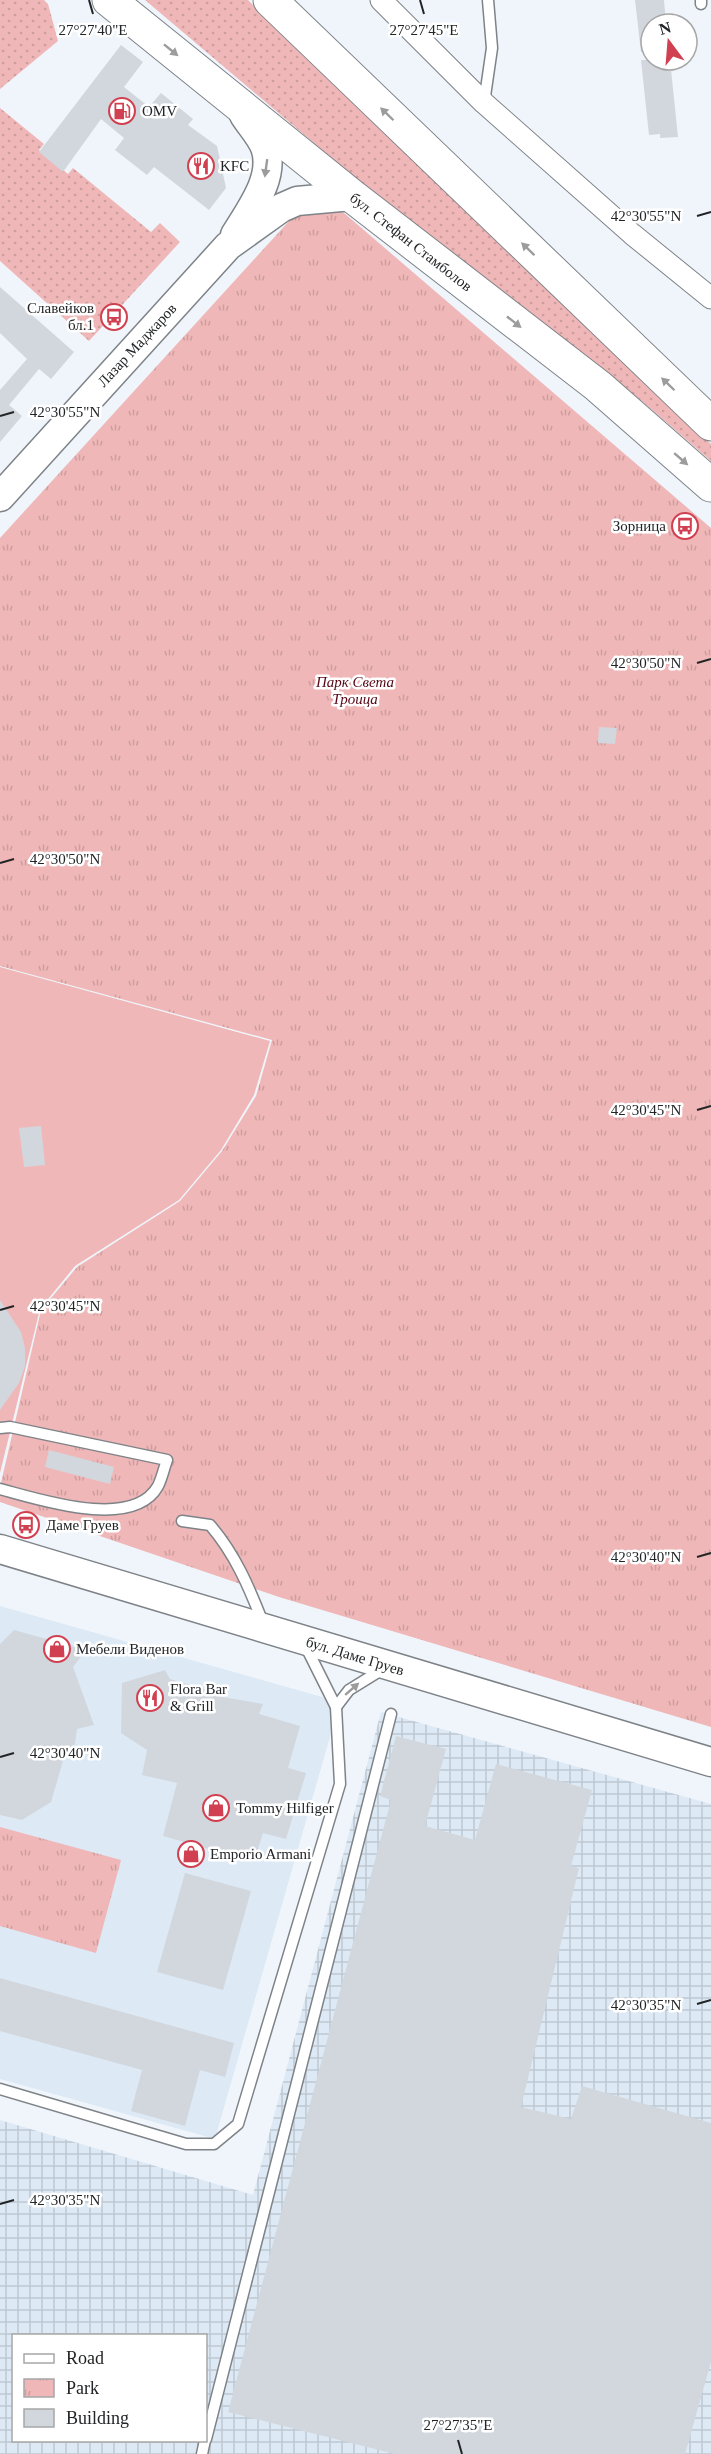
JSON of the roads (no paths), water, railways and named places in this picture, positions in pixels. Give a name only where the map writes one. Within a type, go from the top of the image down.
[{"type":"main road","name":"бул. Стефан Стамболов","points":[[109,0],[352,196],[598,386],[711,485]]},
{"type":"main road","points":[[270,0],[711,424]]},
{"type":"main road","name":"Лазар Маджаров","points":[[228,246],[261,189],[268,159],[258,135],[232,99]]},
{"type":"main road","name":"Лазар Маджаров","points":[[0,497],[228,246],[260,222],[297,201],[352,196]]},
{"type":"main road","name":"бул. Даме Груев","points":[[0,1549],[711,1762]]},
{"type":"street","points":[[381,0],[484,103],[632,234],[711,298]]},
{"type":"lane","points":[[484,103],[492,48],[488,0]]},
{"type":"lane","points":[[0,1428],[10,1427],[167,1460],[158,1488],[141,1502],[107,1510],[67,1506],[0,1489]]},
{"type":"lane","points":[[182,1521],[210,1525],[225,1543],[242,1571],[266,1629]]},
{"type":"lane","points":[[0,2088],[186,2144],[214,2144],[238,2124],[340,1784],[336,1707],[302,1640]]},
{"type":"lane","points":[[336,1707],[349,1690],[369,1676],[390,1666]]},
{"type":"lane","points":[[207,2432],[391,1714]]},
{"type":"place","name":"OMV","points":[[122,111]]},
{"type":"place","name":"KFC","points":[[201,166]]},
{"type":"place","name":"Славейков бл.1","points":[[114,317]]},
{"type":"place","name":"Зорница","points":[[685,526]]},
{"type":"place","name":"Даме Груев","points":[[26,1525]]},
{"type":"place","name":"Мебели Виденов","points":[[57,1649]]},
{"type":"place","name":"Flora Bar & Grill","points":[[150,1698]]},
{"type":"place","name":"Tommy Hilfiger","points":[[216,1808]]},
{"type":"place","name":"Emporio Armani","points":[[191,1854]]},
{"type":"park label","name":"Парк Света Троица","points":[[355,690]]}]
